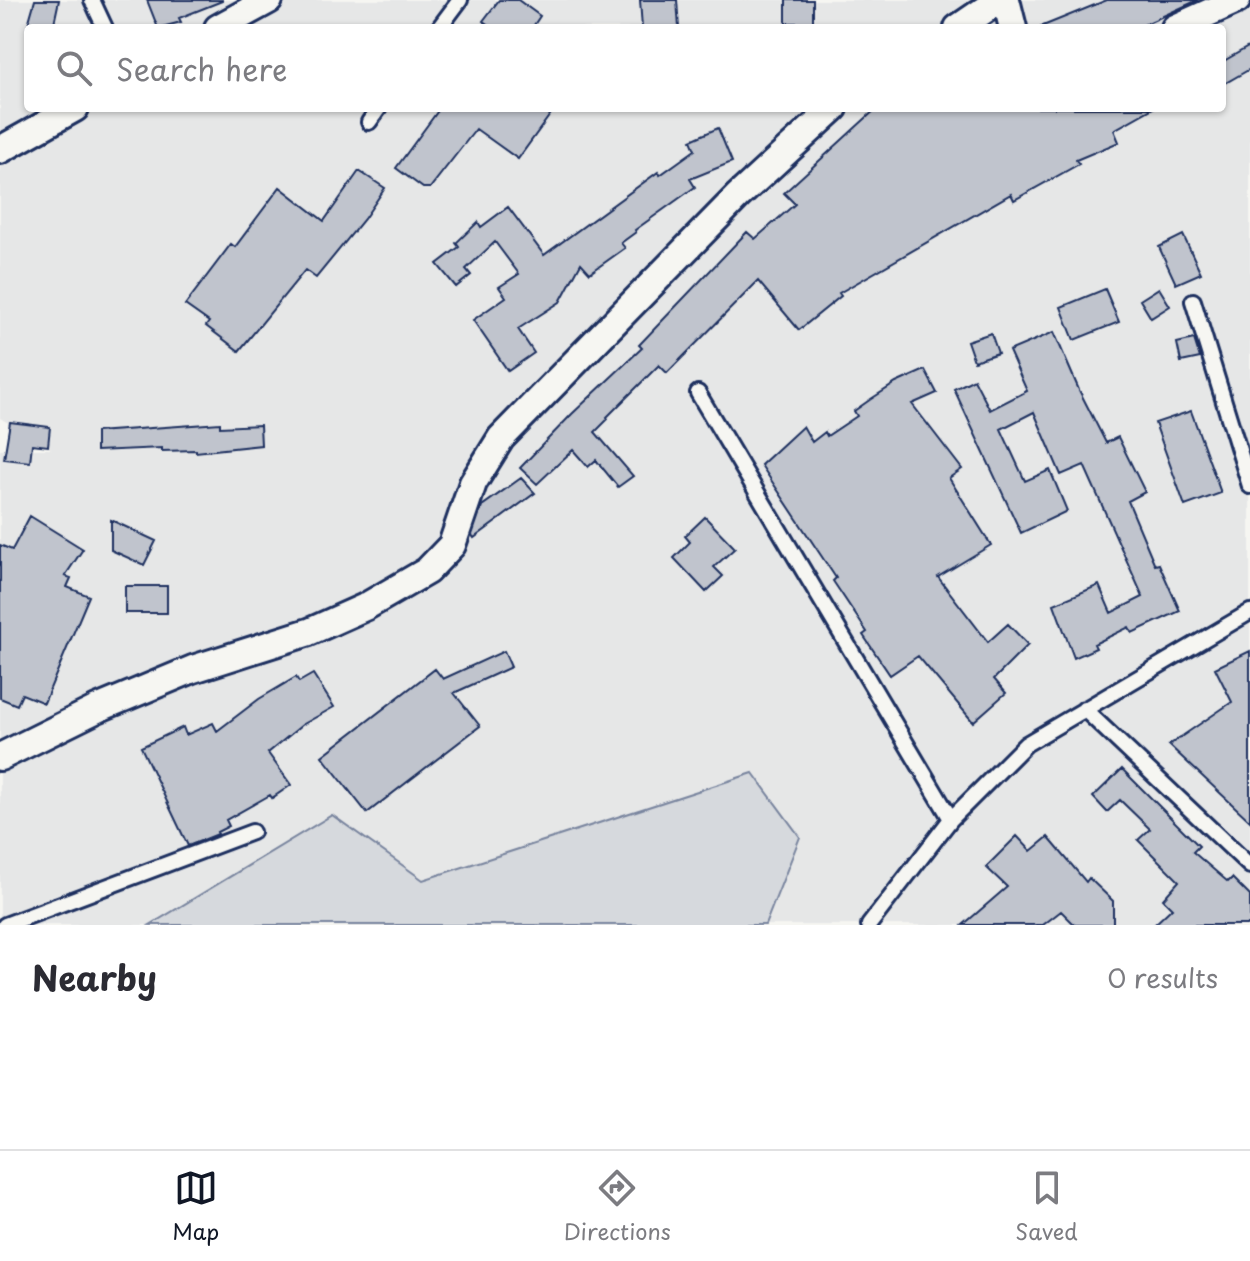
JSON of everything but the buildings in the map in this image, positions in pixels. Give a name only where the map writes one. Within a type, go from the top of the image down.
[{"type":"street","points":[[964,24],[999,0]]},
{"type":"street","points":[[1006,0],[1012,24]]},
{"type":"street","points":[[1184,24],[1237,0]]},
{"type":"street","points":[[225,24],[263,1]]},
{"type":"street","points":[[0,150],[68,112]]},
{"type":"street","points":[[0,757],[97,709],[193,669],[309,632],[365,607],[427,571],[452,545],[473,483],[501,438],[738,196],[830,112]]},
{"type":"lane","points":[[92,0],[103,24]]},
{"type":"lane","points":[[442,24],[460,0]]},
{"type":"lane","points":[[369,122],[376,112]]},
{"type":"lane","points":[[1193,301],[1250,486]]},
{"type":"lane","points":[[698,393],[951,819]]},
{"type":"lane","points":[[869,925],[951,819],[1026,744],[1250,612]]},
{"type":"lane","points":[[1084,709],[1250,866]]},
{"type":"lane","points":[[5,925],[252,832]]},
{"type":"shaded area","points":[[0,0],[1250,0],[1250,925],[765,925],[799,837],[753,773],[423,880],[332,815],[150,925],[0,925],[0,449],[51,449],[0,418]]},
{"type":"shaded area","points":[[753,773],[800,837],[765,925],[150,925],[332,815],[423,880]]}]
